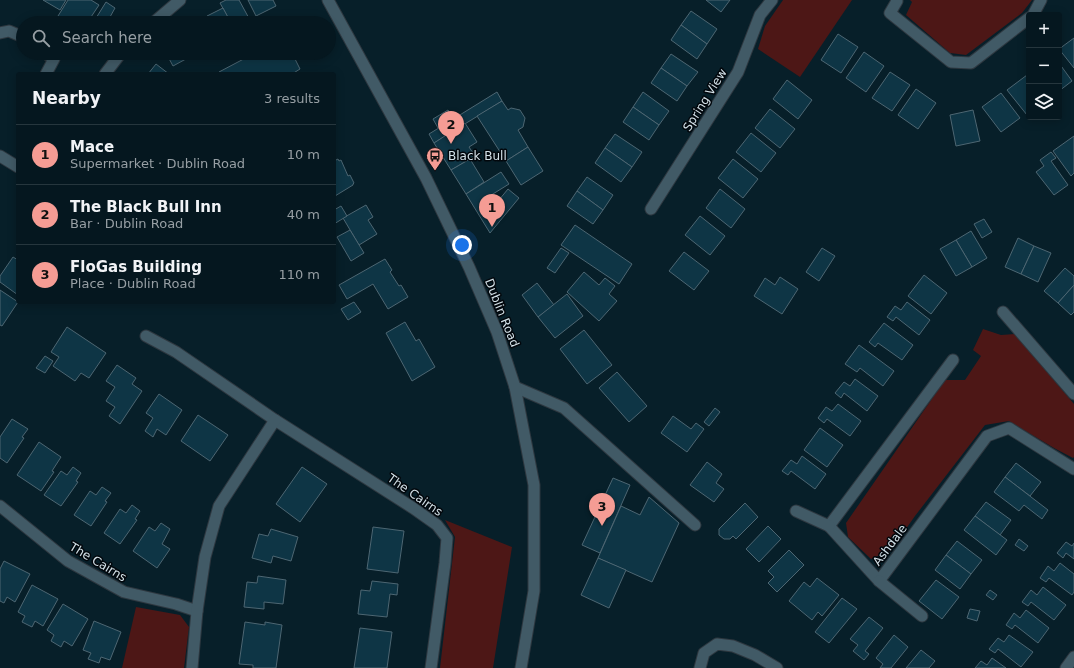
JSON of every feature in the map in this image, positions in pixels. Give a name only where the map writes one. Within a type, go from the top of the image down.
[{"type":"street","points":[[161,16],[180,0]]},
{"type":"street","name":"Dublin Road","points":[[328,0],[426,178],[469,267],[497,332],[515,387],[534,486],[534,591],[522,668]]},
{"type":"street","name":"Spring View","points":[[651,209],[738,72],[760,15],[772,0]]},
{"type":"street","points":[[1035,12],[1041,0]]},
{"type":"street","points":[[897,1],[890,13],[951,62],[971,63],[1026,20]]},
{"type":"street","points":[[0,33],[9,31],[16,34]]},
{"type":"street","points":[[47,72],[53,60]]},
{"type":"street","points":[[107,72],[116,60]]},
{"type":"street","points":[[0,156],[16,166]]},
{"type":"street","points":[[1003,312],[1074,394]]},
{"type":"street","name":"The Cairns","points":[[146,336],[176,352],[275,420],[413,508],[437,525],[446,538],[445,564],[431,668]]},
{"type":"street","points":[[796,510],[829,526],[953,360]]},
{"type":"street","points":[[515,387],[564,408],[695,525]]},
{"type":"street","points":[[192,668],[205,557],[219,506],[275,420]]},
{"type":"street","name":"Ashdale","points":[[829,526],[879,581],[987,436],[1009,428],[1074,469]]},
{"type":"street","name":"The Cairns","points":[[0,506],[68,561],[124,592],[176,604],[198,611]]},
{"type":"street","points":[[879,581],[922,616]]},
{"type":"street","points":[[700,668],[704,653],[717,644],[733,646],[755,655],[777,668]]},
{"type":"street","points":[[1066,668],[1074,657]]},
{"type":"shaded area","points":[[783,0],[852,0],[800,77],[758,49],[765,26]]},
{"type":"shaded area","points":[[910,0],[1032,0],[1022,13],[966,55],[950,53],[906,15],[912,2]]},
{"type":"shaded area","points":[[983,329],[1001,335],[1015,334],[1074,404],[1074,457],[1073,458],[1054,448],[1009,421],[985,425],[915,516],[891,550],[871,559],[848,537],[846,523],[945,380],[965,380],[981,356],[973,350]]},
{"type":"shaded area","points":[[445,520],[512,547],[493,668],[440,668],[455,537]]},
{"type":"shaded area","points":[[136,607],[180,615],[189,627],[184,668],[122,668]]},
{"type":"building","points":[[43,0],[66,0],[60,10]]},
{"type":"building","points":[[68,0],[91,0],[99,5],[92,16],[58,16]]},
{"type":"building","points":[[226,0],[239,0],[248,16],[227,16],[220,3]]},
{"type":"building","points":[[248,0],[273,0],[276,6],[256,16]]},
{"type":"building","points":[[706,0],[730,0],[721,12]]},
{"type":"building","points":[[106,2],[115,8],[111,16],[97,16]]},
{"type":"building","points":[[223,8],[227,16],[207,16]]},
{"type":"building","points":[[691,11],[717,29],[707,44],[681,25]]},
{"type":"building","points":[[681,25],[707,44],[697,59],[671,40]]},
{"type":"building","points":[[838,34],[858,47],[841,73],[821,60]]},
{"type":"building","points":[[1074,38],[1074,68],[1062,53],[1062,47]]},
{"type":"building","points":[[864,52],[884,66],[866,92],[846,78]]},
{"type":"building","points":[[671,54],[698,72],[687,86],[661,68]]},
{"type":"building","points":[[170,60],[184,60],[173,66]]},
{"type":"building","points":[[242,60],[296,60],[300,69],[295,72],[219,72]]},
{"type":"building","points":[[156,64],[166,72],[150,72]]},
{"type":"building","points":[[1062,67],[1072,81],[1062,89]]},
{"type":"building","points":[[661,68],[687,86],[677,101],[651,83]]},
{"type":"building","points":[[890,72],[910,85],[892,111],[872,98]]},
{"type":"building","points":[[1026,76],[1026,114],[1007,90]]},
{"type":"building","points":[[787,80],[812,100],[798,119],[773,99]]},
{"type":"building","points":[[916,89],[936,103],[918,129],[898,115]]},
{"type":"building","points":[[497,92],[502,101],[434,143],[429,134]]},
{"type":"building","points":[[643,92],[669,111],[659,125],[633,107]]},
{"type":"building","points":[[1001,93],[1020,118],[1001,132],[982,107]]},
{"type":"building","points":[[502,101],[508,110],[511,108],[520,110],[525,118],[523,127],[518,130],[528,147],[506,161],[477,116]]},
{"type":"building","points":[[633,107],[659,125],[649,140],[623,122]]},
{"type":"building","points":[[770,109],[795,129],[780,148],[755,128]]},
{"type":"building","points":[[448,110],[454,119],[438,128],[433,119]]},
{"type":"building","points":[[973,110],[980,141],[956,146],[950,115]]},
{"type":"building","points":[[465,123],[477,142],[469,147],[475,156],[451,170],[434,143]]},
{"type":"building","points":[[751,133],[776,153],[761,172],[736,152]]},
{"type":"building","points":[[615,134],[642,152],[632,167],[605,148]]},
{"type":"building","points":[[1074,136],[1074,173],[1071,176],[1053,151]]},
{"type":"building","points":[[528,147],[543,171],[521,185],[506,161]]},
{"type":"building","points":[[605,148],[632,167],[621,182],[595,163]]},
{"type":"building","points":[[1051,152],[1056,158],[1051,161],[1068,185],[1054,195],[1036,172],[1044,166],[1040,160]]},
{"type":"building","points":[[470,159],[484,182],[466,194],[451,170]]},
{"type":"building","points":[[733,159],[758,179],[743,198],[718,178]]},
{"type":"building","points":[[336,160],[341,160],[348,176],[350,175],[354,183],[336,195]]},
{"type":"building","points":[[501,172],[509,184],[488,197],[494,206],[508,189],[519,198],[490,233],[466,194]]},
{"type":"building","points":[[587,177],[613,195],[603,210],[577,191]]},
{"type":"building","points":[[720,189],[745,209],[731,228],[706,208]]},
{"type":"building","points":[[577,191],[603,210],[593,224],[567,206]]},
{"type":"building","points":[[366,205],[373,217],[368,220],[377,234],[359,245],[343,218]]},
{"type":"building","points":[[341,206],[347,216],[336,223],[336,209]]},
{"type":"building","points":[[700,216],[725,236],[710,255],[685,235]]},
{"type":"building","points":[[984,219],[992,232],[982,238],[974,224]]},
{"type":"building","points":[[575,225],[632,264],[619,284],[561,245]]},
{"type":"building","points":[[350,230],[364,253],[351,261],[337,237]]},
{"type":"building","points":[[971,231],[987,258],[972,267],[956,240]]},
{"type":"building","points":[[1018,238],[1034,246],[1021,274],[1005,267]]},
{"type":"building","points":[[956,240],[972,267],[956,276],[940,249]]},
{"type":"building","points":[[1034,246],[1051,253],[1038,282],[1021,274]]},
{"type":"building","points":[[561,248],[569,253],[555,273],[547,268]]},
{"type":"building","points":[[822,248],[835,256],[819,281],[806,272]]},
{"type":"building","points":[[684,252],[709,271],[694,290],[669,271]]},
{"type":"building","points":[[13,257],[16,259],[16,294],[0,282],[0,276]]},
{"type":"building","points":[[385,259],[392,270],[390,272],[399,286],[401,285],[408,297],[388,309],[373,284],[347,299],[339,285]]},
{"type":"building","points":[[1065,268],[1074,276],[1074,285],[1058,303],[1044,291]]},
{"type":"building","points":[[584,272],[599,285],[605,278],[615,286],[609,294],[617,301],[599,321],[567,292]]},
{"type":"building","points":[[924,275],[947,293],[931,314],[908,296]]},
{"type":"building","points":[[780,277],[798,289],[782,314],[754,296],[765,278],[775,285]]},
{"type":"building","points":[[537,283],[554,305],[538,317],[522,295]]},
{"type":"building","points":[[1074,285],[1074,312],[1071,315],[1058,303]]},
{"type":"building","points":[[0,290],[16,301],[17,304],[2,326],[0,325]]},
{"type":"building","points":[[567,294],[583,316],[555,338],[538,317]]},
{"type":"building","points":[[354,302],[361,312],[348,320],[341,309]]},
{"type":"building","points":[[907,302],[930,320],[919,335],[896,317],[893,321],[887,317],[895,306],[901,310]]},
{"type":"building","points":[[405,322],[416,341],[419,339],[435,367],[412,381],[386,333]]},
{"type":"building","points":[[884,323],[913,345],[902,360],[878,343],[875,347],[869,342]]},
{"type":"building","points":[[67,327],[106,353],[89,378],[81,373],[75,381],[53,366],[59,357],[51,352]]},
{"type":"building","points":[[584,330],[612,365],[587,384],[560,349]]},
{"type":"building","points":[[859,345],[894,371],[883,386],[860,368],[857,372],[845,364]]},
{"type":"building","points":[[45,356],[53,361],[45,373],[36,368]]},
{"type":"building","points":[[117,365],[136,378],[132,384],[142,391],[120,424],[109,416],[115,407],[106,401],[115,387],[106,381]]},
{"type":"building","points":[[617,372],[647,406],[629,422],[599,388]]},
{"type":"building","points":[[855,379],[878,396],[867,411],[844,393],[841,398],[835,393],[844,382],[850,386]]},
{"type":"building","points":[[159,394],[182,410],[166,435],[157,429],[153,437],[145,431],[153,418],[146,413]]},
{"type":"building","points":[[838,404],[861,421],[850,436],[827,419],[824,423],[818,418],[826,407],[832,411]]},
{"type":"building","points":[[715,408],[720,412],[709,426],[704,422]]},
{"type":"building","points":[[198,415],[228,435],[210,461],[181,441]]},
{"type":"building","points":[[673,416],[691,429],[696,423],[704,429],[687,452],[661,433]]},
{"type":"building","points":[[12,419],[28,429],[22,437],[24,438],[7,463],[0,458],[0,437]]},
{"type":"building","points":[[820,428],[843,445],[827,467],[804,450]]},
{"type":"building","points":[[39,442],[61,457],[52,471],[54,472],[41,491],[17,475]]},
{"type":"building","points":[[802,456],[826,474],[815,489],[791,471],[788,475],[782,471],[791,460],[797,464]]},
{"type":"building","points":[[707,462],[722,474],[716,483],[724,489],[714,502],[690,485]]},
{"type":"building","points":[[1016,463],[1041,482],[1030,496],[1005,477]]},
{"type":"building","points":[[73,467],[81,473],[76,481],[78,482],[61,506],[44,495],[61,471],[67,475]]},
{"type":"building","points":[[302,467],[327,484],[300,522],[276,504]]},
{"type":"building","points":[[1005,477],[1048,510],[1042,519],[1024,505],[1019,511],[994,492]]},
{"type":"building","points":[[613,478],[630,485],[600,553],[582,545]]},
{"type":"building","points":[[102,487],[111,493],[105,501],[107,502],[91,526],[74,515],[90,491],[96,495]]},
{"type":"building","points":[[649,497],[679,523],[652,582],[598,558],[621,506],[640,515]]},
{"type":"building","points":[[986,502],[1011,520],[1000,535],[975,516]]},
{"type":"building","points":[[745,503],[758,517],[736,539],[733,536],[730,539],[724,539],[719,535],[719,529]]},
{"type":"building","points":[[132,505],[140,511],[135,519],[137,520],[120,544],[104,533],[120,509],[126,513]]},
{"type":"building","points":[[975,516],[1007,540],[996,555],[964,530]]},
{"type":"building","points":[[161,523],[170,529],[162,544],[170,549],[157,568],[133,551],[149,527],[155,531]]},
{"type":"building","points":[[768,526],[781,539],[759,562],[746,549]]},
{"type":"building","points":[[373,527],[404,531],[398,573],[367,569]]},
{"type":"building","points":[[271,529],[298,537],[291,561],[273,556],[271,563],[252,558],[259,534],[268,536]]},
{"type":"building","points":[[1019,539],[1028,546],[1024,551],[1015,545]]},
{"type":"building","points":[[957,541],[982,560],[971,574],[946,555]]},
{"type":"building","points":[[1066,542],[1072,546],[1074,543],[1074,559],[1066,553],[1063,558],[1057,553]]},
{"type":"building","points":[[789,550],[804,565],[777,592],[768,583],[774,577],[768,571]]},
{"type":"building","points":[[946,555],[971,574],[960,589],[935,570]]},
{"type":"building","points":[[598,558],[626,570],[609,608],[581,595]]},
{"type":"building","points":[[4,561],[30,574],[15,602],[7,597],[4,603],[0,601],[0,569]]},
{"type":"building","points":[[1060,563],[1074,574],[1074,592],[1072,595],[1049,578],[1046,582],[1040,578],[1048,566],[1054,571]]},
{"type":"building","points":[[258,576],[286,580],[283,604],[264,602],[264,609],[244,607],[247,582],[257,583]]},
{"type":"building","points":[[817,578],[839,595],[822,616],[818,612],[812,620],[789,601],[804,582],[810,587]]},
{"type":"building","points":[[936,580],[959,597],[942,619],[919,601]]},
{"type":"building","points":[[372,581],[398,584],[397,595],[390,594],[387,617],[358,614],[361,590],[370,591]]},
{"type":"building","points":[[32,585],[58,599],[43,626],[35,621],[32,627],[22,622],[25,616],[18,612]]},
{"type":"building","points":[[1043,587],[1066,605],[1054,620],[1031,602],[1028,606],[1022,602],[1031,590],[1037,595]]},
{"type":"building","points":[[990,590],[997,595],[993,600],[986,595]]},
{"type":"building","points":[[842,598],[857,609],[829,643],[815,632]]},
{"type":"building","points":[[63,604],[88,619],[72,646],[64,641],[61,647],[51,641],[54,635],[47,630]]},
{"type":"building","points":[[970,609],[980,611],[977,621],[967,618]]},
{"type":"building","points":[[1026,610],[1049,628],[1038,643],[1015,625],[1012,629],[1006,625],[1014,613],[1020,618]]},
{"type":"building","points":[[869,617],[883,628],[865,651],[869,654],[864,660],[853,651],[858,645],[850,639]]},
{"type":"building","points":[[94,621],[121,632],[110,660],[101,657],[99,663],[88,659],[91,653],[83,650]]},
{"type":"building","points":[[245,622],[265,625],[265,622],[282,625],[276,668],[253,668],[253,665],[239,664]]},
{"type":"building","points":[[360,628],[392,632],[387,668],[354,668]]},
{"type":"building","points":[[894,635],[908,647],[891,668],[880,668],[883,664],[876,658]]},
{"type":"building","points":[[1009,635],[1033,652],[1021,667],[998,649],[995,653],[989,649],[998,638],[1004,642]]},
{"type":"building","points":[[921,650],[935,661],[929,668],[906,668]]},
{"type":"building","points":[[992,658],[1006,668],[975,668],[981,661],[987,665]]},
{"type":"place","name":"The Black Bull Inn","points":[[451,144]]},
{"type":"place","name":"Black Bull","points":[[435,171]]},
{"type":"place","name":"Mace","points":[[492,227]]},
{"type":"place","name":"FloGas Building","points":[[602,526]]}]
